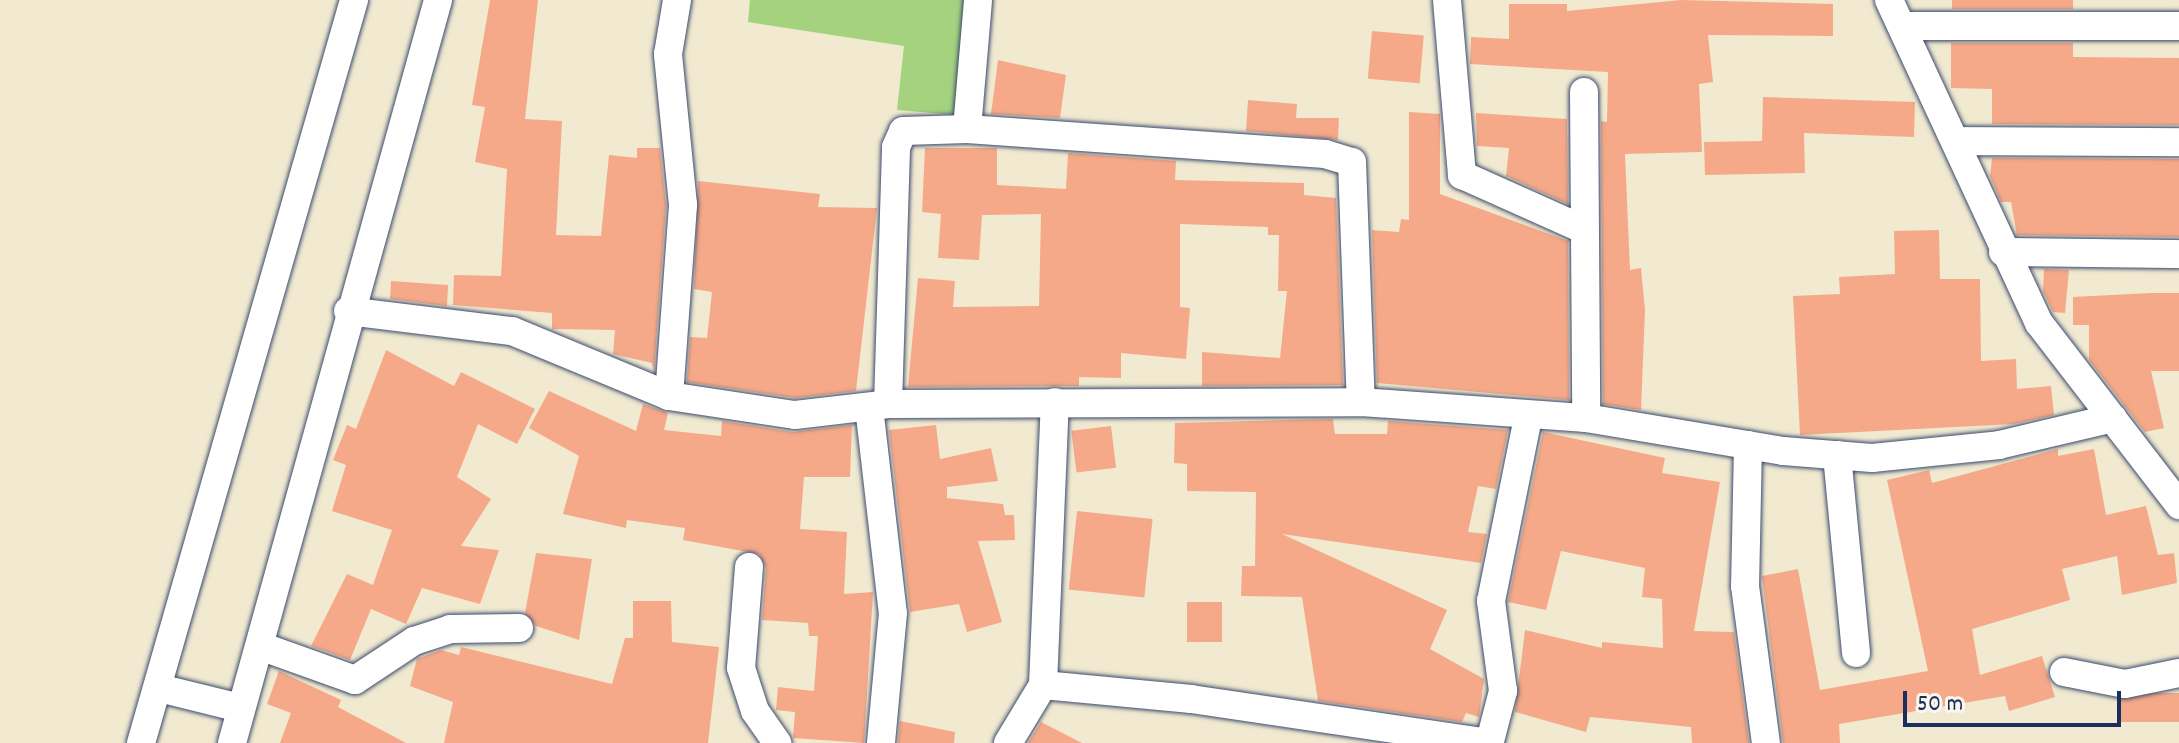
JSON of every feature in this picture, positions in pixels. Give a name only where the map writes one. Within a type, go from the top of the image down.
[{"type":"street","points":[[141,743],[354,0]]},
{"type":"street","points":[[232,743],[348,311],[438,0]]},
{"type":"street","points":[[669,396],[683,205],[668,54],[677,0]]},
{"type":"street","points":[[967,129],[978,0]]},
{"type":"street","points":[[1447,0],[1462,175],[1583,229]]},
{"type":"street","points":[[1889,0],[1958,141],[2003,252],[2039,323],[2179,505]]},
{"type":"street","points":[[1903,26],[2179,26]]},
{"type":"street","points":[[1584,92],[1586,418]]},
{"type":"street","points":[[881,743],[893,613],[879,405],[896,147],[903,131],[967,129],[1325,154],[1352,162],[1361,402]]},
{"type":"street","points":[[1958,141],[2179,142]]},
{"type":"street","points":[[2003,252],[2179,254]]},
{"type":"street","points":[[348,311],[512,331],[669,396],[795,415],[879,405],[1361,402],[1528,418],[1586,418],[1748,445],[1837,455],[1999,445],[2113,418]]},
{"type":"street","points":[[1008,743],[1043,685],[1055,402]]},
{"type":"street","points":[[1043,685],[1316,730],[1490,742],[1503,691],[1491,601],[1528,418]]},
{"type":"street","points":[[1748,445],[1745,586],[1766,743]]},
{"type":"street","points":[[1837,455],[1856,653]]},
{"type":"street","points":[[749,567],[741,668],[755,711],[777,743]]},
{"type":"street","points":[[260,646],[355,680],[414,641],[450,629],[519,628]]},
{"type":"street","points":[[2064,672],[2125,684],[2179,673]]},
{"type":"street","points":[[159,688],[240,708]]},
{"type":"green space","points":[[750,0],[966,0],[956,115],[897,110],[904,46],[748,22]]},
{"type":"building","points":[[490,0],[538,0],[525,119],[562,121],[556,235],[601,236],[609,155],[637,158],[637,148],[660,148],[666,205],[654,371],[652,363],[613,354],[615,330],[552,329],[552,313],[453,305],[454,275],[501,276],[507,169],[475,162],[485,107],[472,105]]},
{"type":"building","points":[[1681,0],[1833,4],[1833,36],[1708,35],[1713,82],[1699,84],[1702,152],[1625,154],[1630,270],[1641,268],[1645,310],[1641,410],[1603,404],[1601,121],[1607,122],[1608,72],[1470,64],[1471,37],[1509,39],[1509,4],[1567,4],[1567,11]]},
{"type":"building","points":[[1952,0],[2073,0],[2073,9],[1952,9]]},
{"type":"building","points":[[1372,31],[1424,36],[1420,83],[1368,79]]},
{"type":"building","points":[[1951,43],[2073,43],[2073,57],[2179,58],[2179,125],[1992,124],[1992,89],[1951,88]]},
{"type":"building","points":[[998,60],[1066,75],[1060,118],[991,114]]},
{"type":"building","points":[[1763,97],[1915,102],[1914,137],[1804,133],[1805,173],[1705,175],[1704,142],[1762,141]]},
{"type":"building","points":[[1248,100],[1297,104],[1296,118],[1339,118],[1338,140],[1246,131]]},
{"type":"building","points":[[1409,112],[1440,114],[1440,194],[1568,241],[1569,400],[1377,383],[1372,230],[1399,232],[1401,219],[1409,220]]},
{"type":"building","points":[[1476,113],[1567,119],[1568,204],[1506,176],[1509,148],[1477,146]]},
{"type":"building","points":[[925,148],[997,148],[997,185],[1066,189],[1068,153],[1176,161],[1175,180],[1304,183],[1304,195],[1336,198],[1343,385],[1202,386],[1202,352],[1280,358],[1287,291],[1278,291],[1279,235],[1268,235],[1268,227],[1180,224],[1180,307],[1190,308],[1186,359],[1121,353],[1121,378],[1079,377],[1079,386],[908,387],[918,278],[955,281],[953,307],[1039,306],[1041,214],[982,215],[979,260],[938,258],[941,214],[922,212]]},
{"type":"building","points":[[1992,158],[2179,159],[2179,237],[2017,235],[2011,202],[2001,202],[1990,176]]},
{"type":"building","points":[[698,181],[820,194],[818,207],[877,208],[856,391],[795,398],[687,382],[690,337],[707,338],[712,292],[694,289]]},
{"type":"building","points":[[1939,230],[1940,279],[1980,279],[1981,361],[2016,359],[2017,389],[2051,386],[2054,415],[2014,424],[1800,435],[1793,296],[1840,294],[1839,277],[1895,274],[1894,231]]},
{"type":"building","points":[[2044,269],[2069,270],[2065,313],[2053,312],[2043,291]]},
{"type":"building","points":[[391,281],[448,285],[447,306],[390,299]]},
{"type":"building","points":[[2179,293],[2179,371],[2151,371],[2164,428],[2145,432],[2089,360],[2089,325],[2073,325],[2073,297]]},
{"type":"building","points":[[386,350],[454,386],[461,372],[535,409],[517,444],[478,424],[457,477],[491,499],[461,546],[499,550],[480,604],[422,588],[406,624],[371,609],[350,660],[311,646],[347,574],[373,585],[392,530],[332,511],[346,465],[333,460],[347,425],[356,429]]},
{"type":"building","points":[[549,391],[636,431],[643,404],[668,413],[664,430],[721,436],[722,421],[793,432],[852,425],[850,477],[804,477],[800,529],[847,532],[844,594],[873,592],[864,743],[793,738],[795,712],[776,710],[778,687],[814,691],[818,636],[809,636],[808,623],[762,620],[766,568],[759,554],[683,540],[685,528],[627,520],[626,528],[563,514],[579,456],[529,428]]},
{"type":"building","points":[[1333,419],[1335,434],[1387,434],[1388,421],[1508,430],[1496,489],[1478,486],[1468,532],[1487,534],[1481,563],[1282,534],[1447,610],[1430,649],[1484,679],[1479,717],[1466,713],[1462,722],[1318,701],[1302,597],[1241,596],[1242,566],[1255,566],[1256,492],[1187,491],[1187,464],[1174,463],[1175,423]]},
{"type":"building","points":[[936,425],[940,459],[991,448],[998,481],[947,487],[947,498],[1003,504],[1005,515],[1014,515],[1015,540],[978,541],[1002,622],[967,632],[959,604],[910,612],[889,430]]},
{"type":"building","points":[[1111,426],[1116,468],[1076,473],[1071,431]]},
{"type":"building","points":[[1543,432],[1665,458],[1662,473],[1720,482],[1694,631],[1734,632],[1749,743],[1692,743],[1691,727],[1590,717],[1586,732],[1515,712],[1525,630],[1602,648],[1602,642],[1663,648],[1662,599],[1642,597],[1645,568],[1561,551],[1546,610],[1508,602]]},
{"type":"building","points":[[2058,449],[2058,456],[2094,449],[2106,515],[2146,506],[2158,555],[2174,553],[2177,583],[2122,595],[2117,556],[2062,569],[2070,600],[1972,629],[1980,675],[2042,656],[2055,697],[2009,711],[2005,696],[1839,724],[1840,743],[1783,743],[1762,576],[1798,569],[1820,690],[1928,671],[1887,480],[1929,470],[1932,483]]},
{"type":"building","points":[[1077,511],[1153,519],[1144,598],[1069,590]]},
{"type":"building","points":[[536,553],[592,559],[579,640],[536,626],[525,613]]},
{"type":"building","points":[[633,601],[671,601],[672,642],[719,647],[708,743],[444,743],[453,702],[410,686],[417,659],[441,650],[459,655],[461,647],[612,684],[625,638],[633,638]]},
{"type":"building","points":[[1187,602],[1222,602],[1222,642],[1187,642]]},
{"type":"building","points":[[279,671],[341,700],[338,707],[406,743],[280,743],[291,713],[267,704]]},
{"type":"building","points":[[2121,693],[2179,693],[2179,722],[2121,722]]},
{"type":"building","points":[[900,721],[955,732],[954,743],[898,743]]},
{"type":"building","points":[[1041,722],[1082,743],[1028,743]]}]
